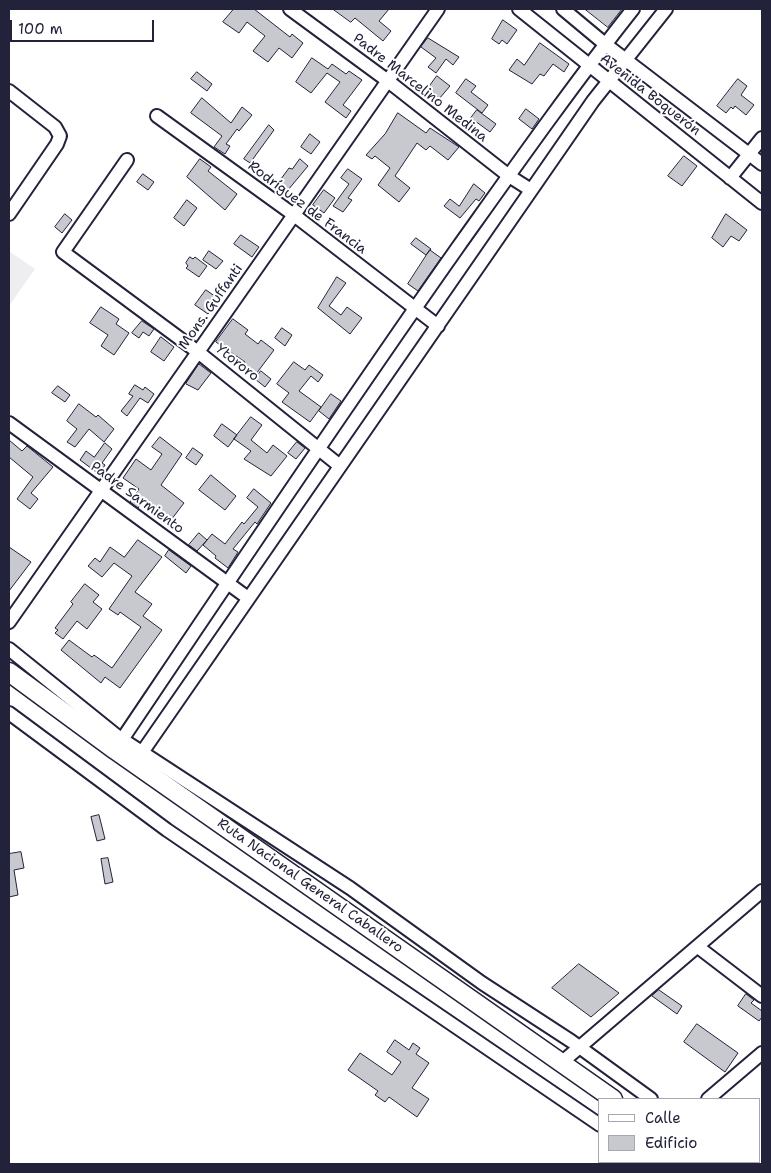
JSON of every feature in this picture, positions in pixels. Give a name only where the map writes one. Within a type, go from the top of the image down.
[{"type":"highway","name":"Ruta Nacional General Caballero","points":[[9,672],[138,758],[612,1098]]},
{"type":"street","name":"Padre Marcelino Medina","points":[[290,9],[388,81],[509,176],[531,190]]},
{"type":"street","name":"Mons. Guffanti","points":[[9,622],[438,9]]},
{"type":"street","name":"Avenida Boquerón","points":[[519,9],[608,82],[762,203]]},
{"type":"street","name":"Avenida Boquerón","points":[[563,9],[605,44],[762,164]]},
{"type":"street","points":[[9,649],[118,745],[226,581],[320,448],[414,309],[588,65],[633,9]]},
{"type":"street","points":[[650,1098],[580,1047],[482,983],[350,888],[138,758],[531,190],[608,82],[666,9]]},
{"type":"street","points":[[9,91],[55,127],[60,136],[57,144],[9,214]]},
{"type":"street","name":"Rodríguez de Francia","points":[[157,116],[294,215],[438,326]]},
{"type":"street","points":[[730,178],[762,138]]},
{"type":"street","name":"Ytororo","points":[[127,160],[63,252],[198,352],[320,448],[340,466]]},
{"type":"street","name":"Padre Sarmiento","points":[[9,423],[248,598]]},
{"type":"street","points":[[9,713],[167,830],[598,1124]]},
{"type":"street","points":[[561,1063],[762,891]]},
{"type":"street","points":[[698,947],[762,996]]},
{"type":"street","points":[[709,1098],[762,1053]]},
{"type":"shaded area","points":[[9,251],[35,269],[9,306]]},
{"type":"building","points":[[234,9],[254,9],[290,37],[292,34],[303,43],[292,58],[279,48],[268,62],[253,51],[265,36],[247,22],[239,33],[223,22]]},
{"type":"building","points":[[333,9],[389,9],[379,21],[391,31],[383,41],[355,18],[351,22]]},
{"type":"building","points":[[585,9],[622,9],[608,27]]},
{"type":"building","points":[[503,20],[517,30],[507,44],[502,40],[499,44],[492,39]]},
{"type":"building","points":[[428,38],[459,57],[453,65],[446,59],[436,73],[428,67],[436,58],[421,47]]},
{"type":"building","points":[[540,43],[569,64],[564,72],[553,64],[544,76],[540,74],[532,84],[509,70],[517,59],[524,65]]},
{"type":"building","points":[[312,58],[328,69],[332,64],[346,74],[349,71],[362,80],[343,105],[351,111],[346,118],[325,102],[340,82],[327,73],[311,93],[296,82]]},
{"type":"building","points":[[197,72],[212,84],[207,91],[191,79]]},
{"type":"building","points":[[437,76],[450,86],[439,99],[429,87]]},
{"type":"building","points":[[466,79],[476,86],[471,92],[488,105],[482,113],[456,93]]},
{"type":"building","points":[[738,79],[747,86],[741,95],[754,105],[746,115],[735,106],[733,109],[731,107],[726,113],[717,106]]},
{"type":"building","points":[[202,98],[231,123],[242,107],[252,115],[239,131],[237,129],[226,144],[230,146],[225,154],[214,147],[222,136],[191,113]]},
{"type":"building","points":[[526,109],[539,119],[532,129],[519,119]]},
{"type":"building","points":[[477,110],[496,124],[490,132],[471,118]]},
{"type":"building","points":[[398,113],[426,133],[430,128],[459,147],[448,160],[430,146],[426,150],[417,143],[395,176],[410,188],[399,202],[378,185],[390,168],[375,156],[372,159],[366,155],[385,134]]},
{"type":"building","points":[[269,125],[274,130],[250,163],[244,159]]},
{"type":"building","points":[[310,134],[320,142],[311,154],[301,147]]},
{"type":"building","points":[[684,156],[697,166],[682,186],[668,176]]},
{"type":"building","points":[[200,159],[211,167],[208,171],[237,194],[225,210],[187,177]]},
{"type":"building","points":[[300,159],[308,166],[288,190],[278,183],[289,168],[292,169]]},
{"type":"building","points":[[348,169],[362,179],[348,198],[352,200],[343,212],[333,206],[349,184],[341,178]]},
{"type":"building","points":[[143,174],[154,182],[148,190],[137,182]]},
{"type":"building","points":[[474,184],[485,193],[479,201],[476,199],[460,218],[444,206],[450,199],[459,206]]},
{"type":"building","points":[[324,190],[335,198],[324,213],[313,205]]},
{"type":"building","points":[[187,200],[197,208],[184,226],[174,218]]},
{"type":"building","points":[[65,214],[72,220],[62,233],[55,227]]},
{"type":"building","points":[[726,214],[747,230],[739,241],[731,236],[723,247],[712,238]]},
{"type":"building","points":[[241,235],[259,247],[252,257],[234,244]]},
{"type":"building","points":[[416,238],[431,249],[426,255],[411,244]]},
{"type":"building","points":[[430,250],[441,258],[418,291],[408,284]]},
{"type":"building","points":[[209,251],[223,261],[216,269],[203,260]]},
{"type":"building","points":[[190,257],[193,259],[195,257],[207,266],[199,277],[186,268],[188,266],[186,263]]},
{"type":"building","points":[[337,277],[346,283],[329,306],[341,315],[347,307],[362,318],[350,334],[318,308]]},
{"type":"building","points":[[206,290],[219,299],[208,314],[195,305]]},
{"type":"building","points":[[101,307],[119,319],[116,324],[129,333],[114,355],[101,346],[108,335],[90,323]]},
{"type":"building","points":[[233,319],[248,330],[245,334],[258,344],[261,340],[274,350],[256,374],[243,365],[245,362],[216,342]]},
{"type":"building","points":[[142,321],[154,329],[149,336],[143,332],[139,338],[132,333]]},
{"type":"building","points":[[282,328],[292,335],[285,346],[275,338]]},
{"type":"building","points":[[161,337],[174,347],[164,361],[151,352]]},
{"type":"building","points":[[294,362],[305,370],[309,365],[323,375],[318,382],[311,376],[299,391],[321,407],[310,422],[282,402],[289,393],[277,384]]},
{"type":"building","points":[[199,364],[211,373],[198,390],[186,384]]},
{"type":"building","points":[[261,371],[271,379],[265,387],[255,379]]},
{"type":"building","points":[[135,385],[143,390],[145,387],[154,394],[148,403],[140,398],[127,416],[121,411],[133,396],[129,394]]},
{"type":"building","points":[[58,386],[70,395],[65,402],[52,393]]},
{"type":"building","points":[[331,394],[341,401],[329,419],[319,411]]},
{"type":"building","points":[[79,404],[96,417],[98,415],[114,429],[104,442],[89,429],[75,447],[67,442],[77,429],[67,421]]},
{"type":"building","points":[[251,417],[262,425],[251,440],[267,453],[273,445],[287,456],[271,476],[244,459],[251,451],[234,439]]},
{"type":"building","points":[[222,424],[237,435],[228,447],[214,436]]},
{"type":"building","points":[[160,437],[182,454],[161,485],[184,503],[171,520],[144,499],[138,508],[130,502],[139,489],[123,478],[136,459],[151,470],[162,454],[152,447]]},
{"type":"building","points":[[9,440],[22,451],[27,446],[53,467],[31,493],[38,499],[30,509],[17,499],[33,477],[9,457]]},
{"type":"building","points":[[297,442],[305,448],[296,459],[288,453]]},
{"type":"building","points":[[105,443],[112,449],[102,463],[105,465],[99,474],[80,460],[86,451],[94,457]]},
{"type":"building","points":[[193,448],[203,455],[196,465],[186,458]]},
{"type":"building","points":[[211,475],[236,496],[225,510],[199,490]]},
{"type":"building","points":[[254,489],[271,503],[257,524],[255,522],[233,549],[238,552],[228,568],[203,545],[212,534],[225,544],[242,522],[244,524],[258,507],[247,498]]},
{"type":"building","points":[[199,533],[207,540],[197,551],[189,545]]},
{"type":"building","points":[[138,540],[162,557],[135,592],[152,604],[143,616],[162,630],[120,688],[105,677],[101,683],[61,650],[69,640],[92,657],[94,655],[112,668],[141,627],[120,612],[118,615],[109,609],[132,576],[114,563],[102,577],[88,566],[95,558],[100,562],[110,547],[124,557]]},
{"type":"building","points":[[9,547],[31,562],[9,591]]},
{"type":"building","points":[[169,550],[191,566],[186,573],[165,556]]},
{"type":"building","points":[[85,584],[99,595],[93,602],[102,609],[87,629],[77,621],[63,639],[55,633],[58,630],[55,628]]},
{"type":"building","points":[[99,815],[105,839],[97,841],[91,817]]},
{"type":"building","points":[[21,852],[24,868],[14,870],[18,895],[9,897],[9,854]]},
{"type":"building","points":[[108,858],[113,882],[105,884],[101,859]]},
{"type":"building","points":[[579,964],[619,993],[591,1017],[552,988]]},
{"type":"building","points":[[659,990],[682,1006],[677,1014],[652,996]]},
{"type":"building","points":[[746,994],[754,1000],[751,1003],[762,1011],[762,1017],[759,1021],[738,1006]]},
{"type":"building","points":[[697,1024],[738,1053],[725,1072],[684,1042]]},
{"type":"building","points":[[395,1040],[409,1050],[413,1043],[420,1048],[416,1054],[429,1063],[412,1088],[429,1099],[417,1117],[389,1097],[385,1102],[375,1095],[378,1091],[348,1070],[360,1053],[392,1075],[401,1062],[387,1052]]}]
